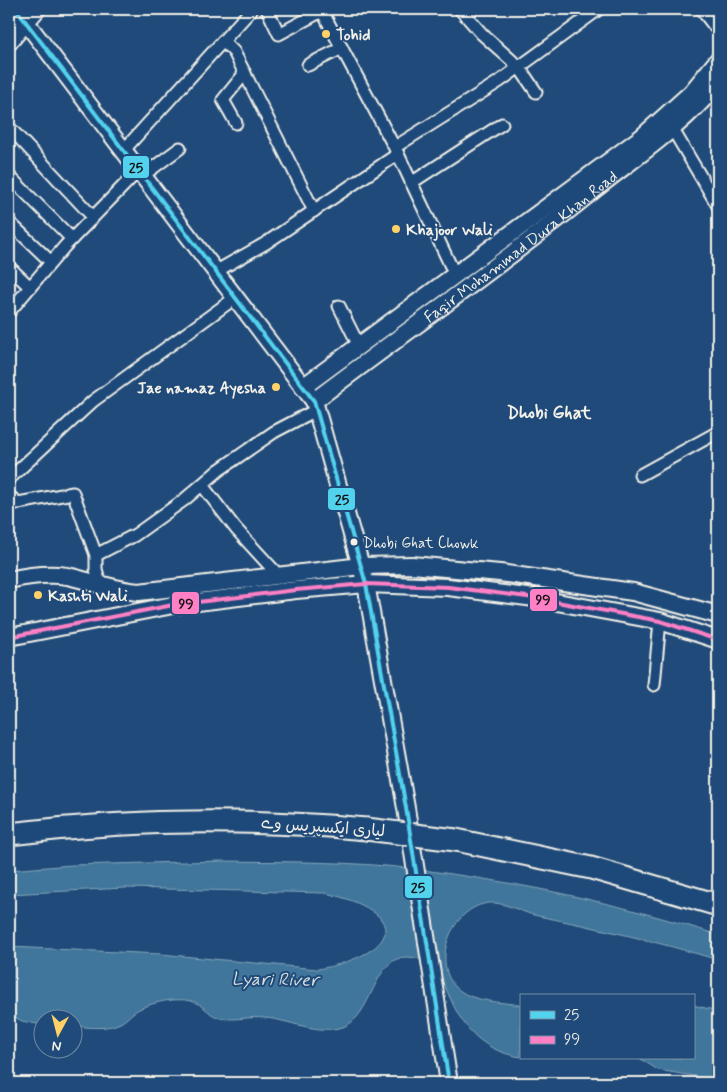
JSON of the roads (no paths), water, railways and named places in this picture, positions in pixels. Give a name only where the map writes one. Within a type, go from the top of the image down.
[{"type":"highway","name":"لیاری ایکسپریس وے","points":[[9,834],[97,825],[189,821],[277,822],[366,828],[456,840],[582,866],[646,882],[718,905]]},
{"type":"main road","points":[[16,9],[24,23],[303,387],[315,406],[366,584],[406,808],[449,1083]]},
{"type":"main road","points":[[9,42],[38,9]]},
{"type":"main road","name":"Faqir Mohammad Dura Khan Road","points":[[303,387],[642,138],[669,123],[690,93],[718,60]]},
{"type":"main road","name":"Faqir Mohammad Dura Khan Road","points":[[315,406],[527,245],[718,83]]},
{"type":"main road","points":[[9,580],[39,576],[64,576],[122,591],[139,592],[280,577],[361,566],[441,567],[528,576],[658,597],[718,615]]},
{"type":"main road","points":[[9,637],[173,605],[296,590],[366,584],[448,587],[535,598],[660,621],[718,640]]},
{"type":"street","points":[[122,151],[252,9]]},
{"type":"street","points":[[267,9],[278,34],[322,10],[397,151],[455,275]]},
{"type":"street","points":[[460,9],[482,34],[519,67],[536,92]]},
{"type":"street","points":[[215,272],[266,243],[314,211],[599,9]]},
{"type":"street","points":[[701,9],[718,31]]},
{"type":"street","points":[[223,41],[234,52],[314,211]]},
{"type":"street","points":[[308,65],[342,48]]},
{"type":"street","points":[[236,123],[223,100],[245,73]]},
{"type":"street","points":[[669,123],[718,206]]},
{"type":"street","points":[[411,182],[502,124]]},
{"type":"street","points":[[9,127],[93,217]]},
{"type":"street","points":[[9,312],[51,262],[93,217],[140,174],[180,148]]},
{"type":"street","points":[[9,176],[72,239]]},
{"type":"street","points":[[9,222],[51,262]]},
{"type":"street","points":[[9,267],[30,287]]},
{"type":"street","points":[[9,480],[93,401],[234,298]]},
{"type":"street","points":[[339,306],[359,346]]},
{"type":"street","points":[[96,555],[104,549],[132,537],[184,500],[218,470],[315,406]]},
{"type":"street","points":[[640,475],[718,432]]},
{"type":"street","points":[[202,485],[236,529],[280,577]]},
{"type":"street","points":[[9,496],[18,503],[74,493],[96,555],[96,569],[100,584]]},
{"type":"street","points":[[654,685],[660,621]]},
{"type":"water","name":"Lyari River","points":[[222,861],[318,862],[415,869],[492,880],[606,903],[718,935],[718,960],[584,925],[532,915],[500,904],[480,905],[467,912],[457,923],[445,951],[445,965],[450,979],[465,994],[489,1001],[520,1005],[520,1057],[492,1048],[477,1037],[458,1014],[440,976],[434,969],[417,958],[406,957],[395,960],[386,967],[361,1012],[353,1021],[343,1027],[333,1029],[313,1028],[265,1018],[220,1018],[195,1002],[184,1000],[169,1000],[145,1006],[120,1023],[101,1028],[82,1027],[82,1010],[32,1010],[32,1023],[22,1021],[9,1014],[9,947],[161,954],[317,969],[356,958],[376,947],[382,940],[385,932],[384,924],[371,910],[362,905],[324,893],[125,888],[9,894],[9,870],[72,865]]},
{"type":"water","points":[[694,1005],[718,1011],[718,1080],[658,1070],[642,1060],[694,1060]]},
{"type":"place","name":"Tohid","points":[[326,34]]},
{"type":"place","name":"Khajoor Wali","points":[[396,229]]},
{"type":"place","name":"Jae namaz Ayesha","points":[[276,387]]},
{"type":"place","name":"Dhobi Ghat Chowk","points":[[354,542]]},
{"type":"place","name":"Kashti Wali","points":[[38,595]]},
{"type":"district","name":"Dhobi Ghat","points":[[549,412]]}]
